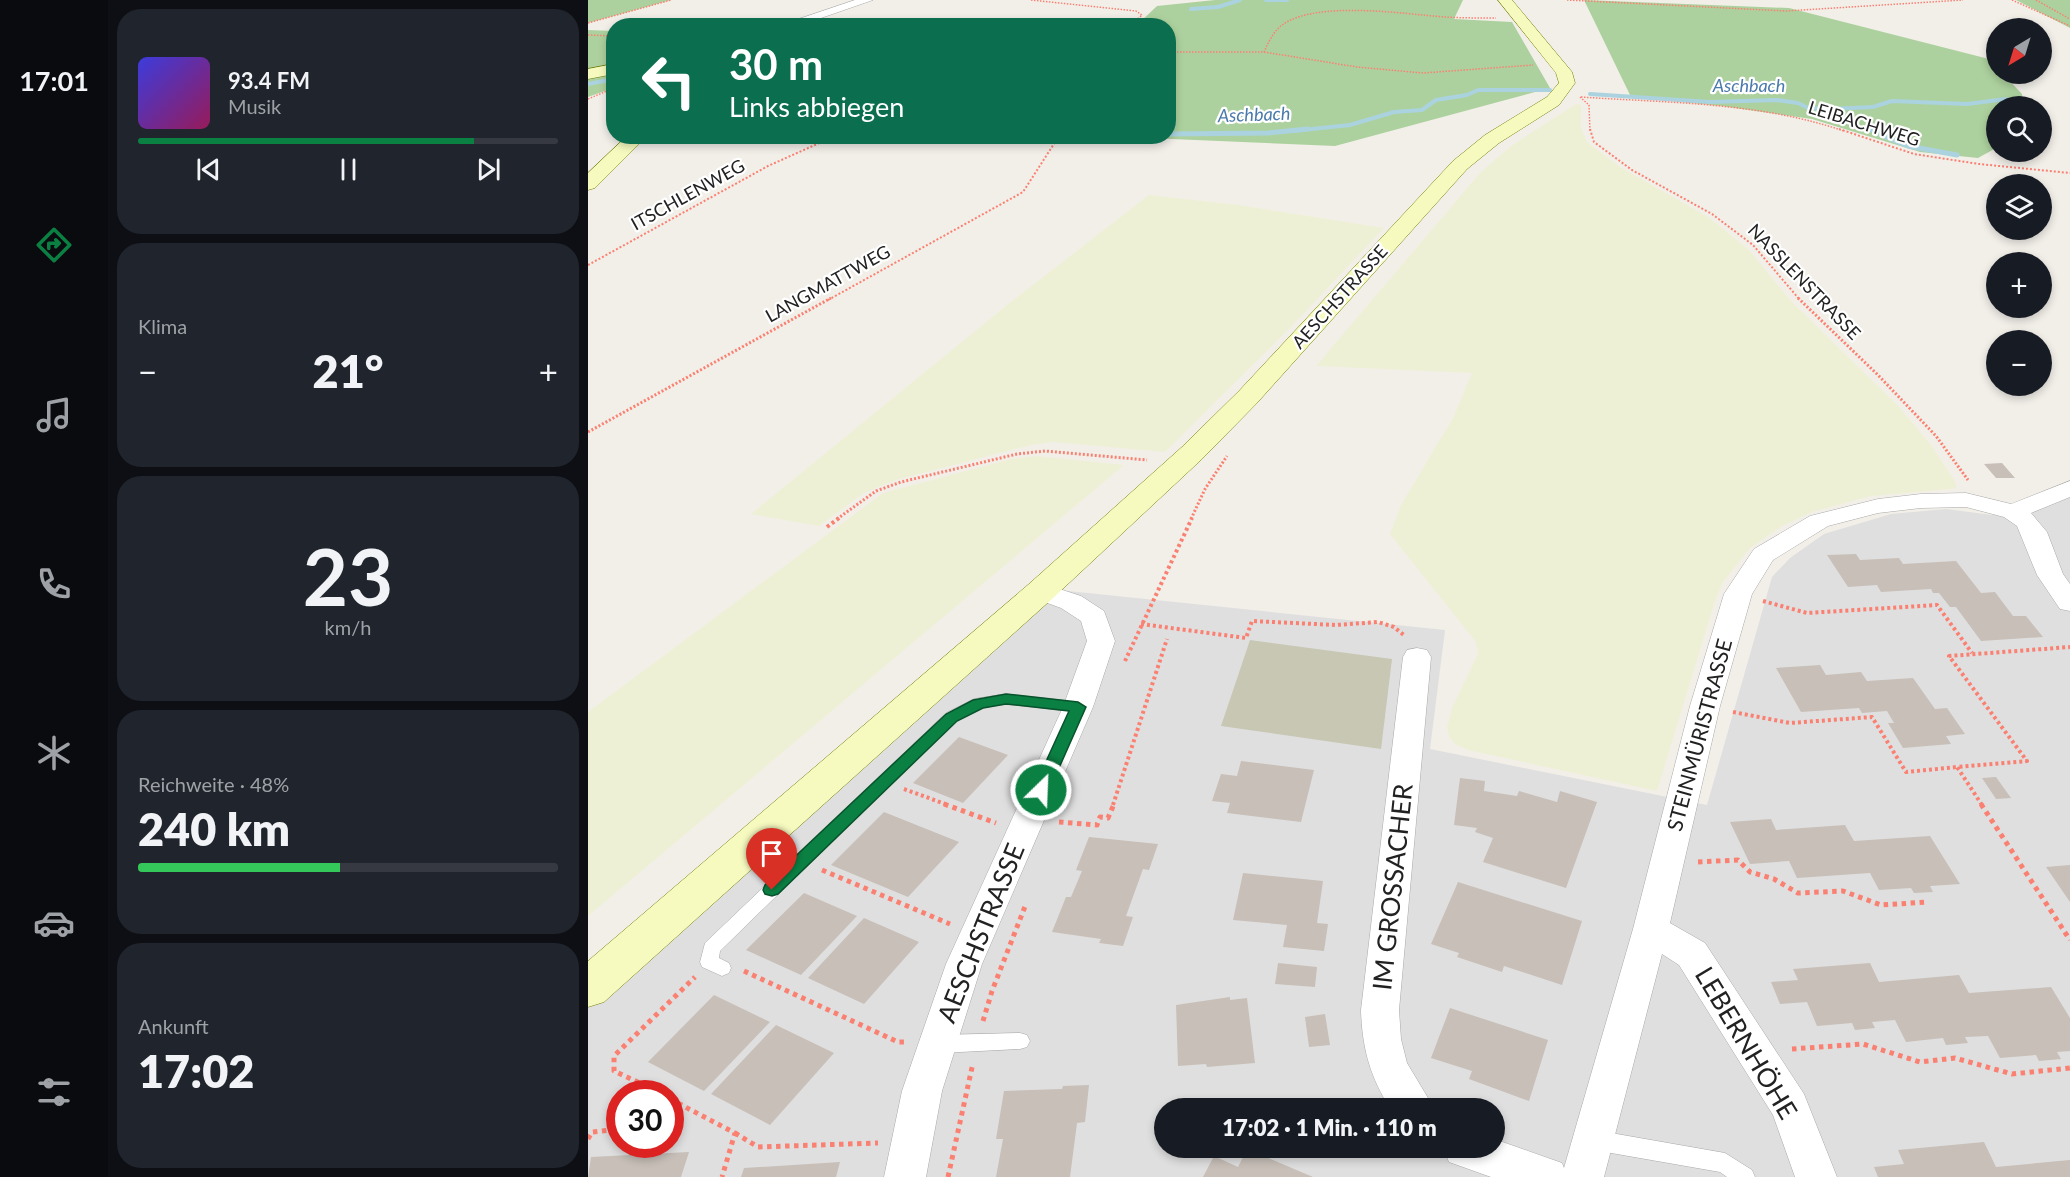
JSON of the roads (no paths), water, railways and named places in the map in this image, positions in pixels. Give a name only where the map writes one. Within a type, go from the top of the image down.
[{"type":"main road","name":"AESCHSTRASSE","points":[[588,988],[1041,591],[1178,466],[1248,397],[1460,165],[1492,139],[1542,110],[1561,93],[1567,83],[1564,72],[1505,0]]},
{"type":"main road","points":[[588,184],[630,144]]},
{"type":"street","points":[[810,18],[867,0]]},
{"type":"street","points":[[2013,512],[2070,488]]},
{"type":"street","name":"STEINMÜRISTRASSE","points":[[1583,1177],[1651,929],[1705,706],[1738,594],[1764,555],[1819,521],[1878,506],[1921,501],[1966,500],[2013,512]]},
{"type":"street","points":[[2013,512],[2026,521],[2034,532],[2050,575],[2070,603]]},
{"type":"street","name":"AESCHSTRASSE","points":[[905,1177],[922,1091],[964,964],[1078,707],[1101,641],[1094,617],[1071,602],[1041,591]]},
{"type":"street","name":"IM GROSSACHER","points":[[1406,1098],[1396,1086],[1381,1047],[1380,1010],[1418,657]]},
{"type":"street","name":"LEBERNHÖHE","points":[[1651,929],[1692,954],[1790,1107],[1816,1177]]},
{"type":"street","points":[[1493,1158],[1547,1177]]},
{"type":"lane","points":[[722,968],[710,962],[711,948],[951,717],[979,703],[1006,699],[1078,707]]},
{"type":"lane","points":[[936,1044],[1020,1041]]},
{"type":"lane","points":[[1592,1140],[1725,1163],[1743,1177]]},
{"type":"waterway","points":[[1191,9],[1218,7],[1240,0]]},
{"type":"waterway","points":[[1266,0],[1287,0]]},
{"type":"waterway","name":"Aschbach","points":[[588,84],[606,81]]},
{"type":"waterway","name":"Aschbach","points":[[1293,131],[1350,125],[1394,112],[1422,110],[1436,100],[1467,95],[1478,90],[1550,90]]},
{"type":"waterway","name":"Aschbach","points":[[1590,94],[1710,102],[1777,100],[1798,103],[1808,108],[1829,109]]},
{"type":"waterway","points":[[1829,109],[1873,107],[1892,101],[1967,104],[1986,102]]},
{"type":"waterway","name":"Aschbach","points":[[1829,109],[1827,115],[1834,119],[1848,121],[1855,127],[1876,131]]},
{"type":"waterway","name":"Aschbach","points":[[1176,134],[1268,133],[1308,129]]},
{"type":"waterway","name":"Aschbach","points":[[1867,129],[1884,132],[1881,135],[1908,146],[1957,155]]}]
